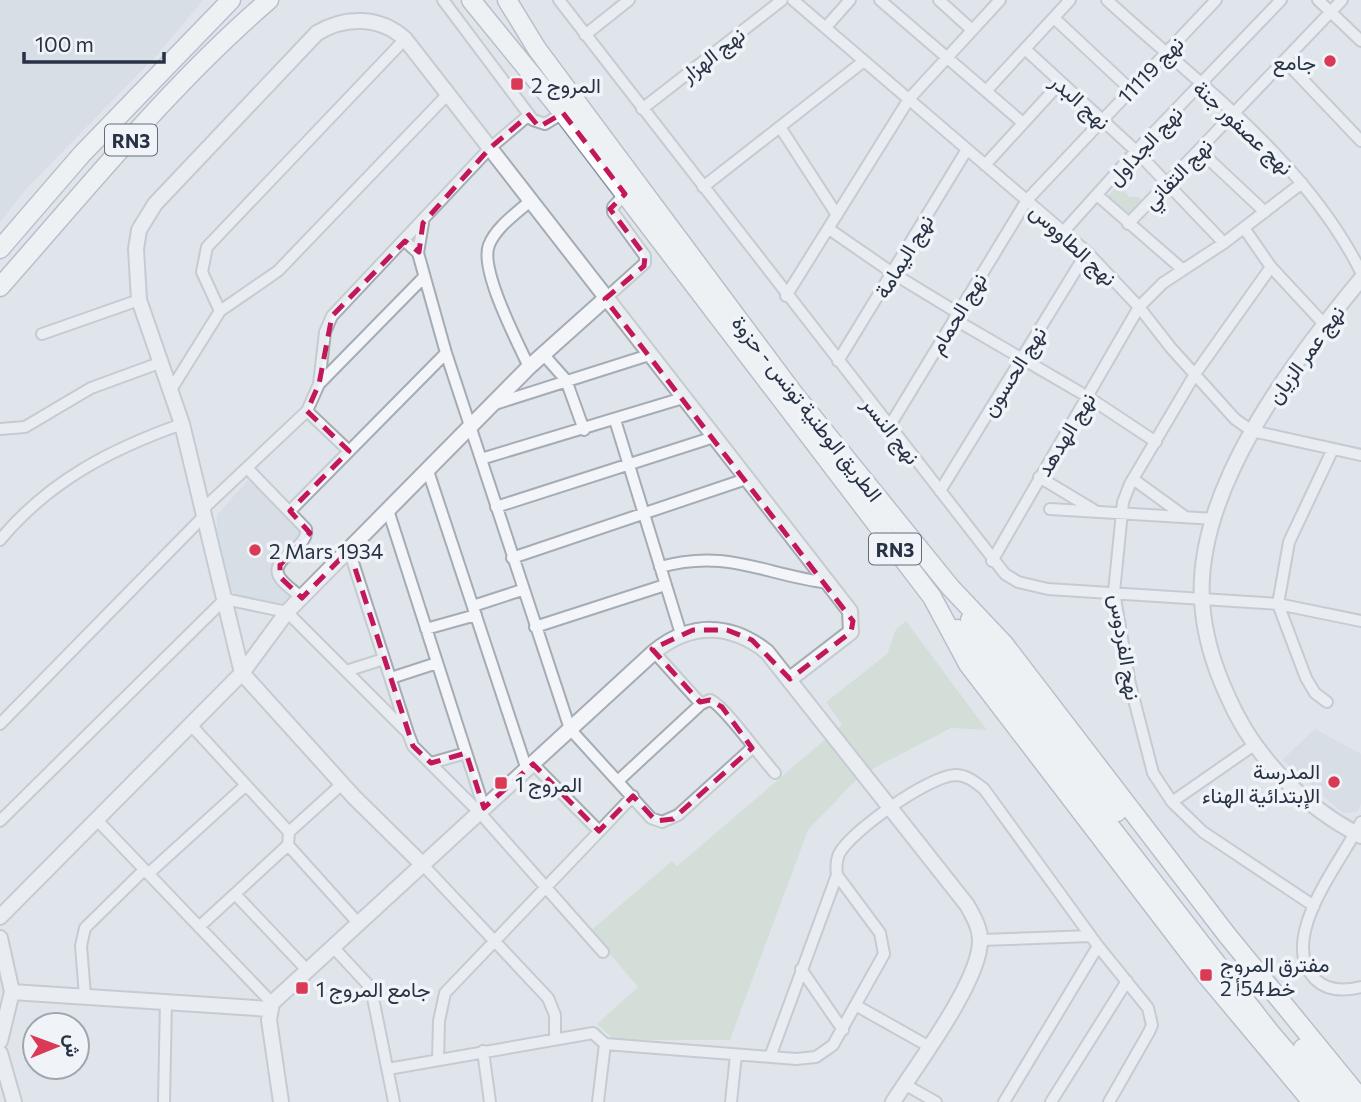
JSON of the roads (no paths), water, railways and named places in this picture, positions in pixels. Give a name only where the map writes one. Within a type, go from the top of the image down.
[{"type":"highway","name":"RN3","points":[[0,249],[82,154],[230,0]]},
{"type":"highway","name":"RN3","points":[[0,287],[126,144],[242,23],[270,0]]},
{"type":"highway","name":"الطريق الوطنية تونس - حزوة","points":[[471,0],[563,113],[932,597],[968,664],[1206,975],[1322,1093]]},
{"type":"highway","name":"الطريق الوطنية تونس - حزوة","points":[[507,0],[537,49],[794,394],[951,588],[1004,643],[1227,935],[1361,1099]]},
{"type":"highway","points":[[951,588],[970,620],[1322,1093],[1348,1102]]},
{"type":"street","points":[[443,0],[529,115],[538,123],[545,124],[563,113]]},
{"type":"street","name":"نهج النسر","points":[[559,0],[1004,574],[1031,586],[1278,604],[1361,621]]},
{"type":"street","points":[[585,35],[629,0]]},
{"type":"street","name":"نهج الهزار","points":[[642,109],[782,0]]},
{"type":"street","name":"نهج الطاووس","points":[[794,0],[966,151],[1087,252],[1139,307],[1227,412],[1252,431],[1332,451],[1361,455]]},
{"type":"street","points":[[826,27],[850,0]]},
{"type":"street","points":[[880,0],[1023,122]]},
{"type":"street","points":[[939,0],[972,30]]},
{"type":"street","points":[[786,296],[909,99],[1000,0]]},
{"type":"street","points":[[986,91],[1070,0]]},
{"type":"street","name":"نهج عصفور جنة","points":[[1107,0],[1233,114],[1302,183],[1361,272]]},
{"type":"street","name":"نهج 11119","points":[[1027,200],[1100,119],[1216,0]]},
{"type":"street","name":"نهج الجداول","points":[[1064,231],[1136,151],[1281,0]]},
{"type":"street","points":[[1318,0],[1361,41]]},
{"type":"street","name":"نهج التفاني","points":[[1128,224],[1342,0]]},
{"type":"street","points":[[1054,18],[1131,90]]},
{"type":"street","points":[[555,1038],[555,1015],[548,998],[423,864],[342,784],[242,673],[182,424],[172,388],[139,300],[135,249],[147,215],[172,183],[317,33],[339,23],[364,21],[386,25],[405,39],[850,611],[851,632],[790,679]]},
{"type":"street","points":[[220,311],[202,272],[207,247],[405,39]]},
{"type":"street","name":"نهج البدر","points":[[1025,50],[1136,151],[1224,243]]},
{"type":"street","points":[[703,187],[864,61]]},
{"type":"street","points":[[1284,61],[1361,141]]},
{"type":"street","points":[[985,165],[1060,83]]},
{"type":"street","points":[[172,388],[220,311],[286,263],[447,94]]},
{"type":"street","points":[[0,723],[202,513],[307,411],[319,384],[325,332],[332,316],[490,148],[529,115]]},
{"type":"street","points":[[780,127],[837,215]]},
{"type":"street","points":[[1199,150],[1265,212]]},
{"type":"street","name":"نهج اليمامة","points":[[838,361],[894,274],[966,151]]},
{"type":"street","name":"نهج الهدهد","points":[[992,561],[1139,307],[1182,269],[1224,243],[1302,183]]},
{"type":"street","points":[[0,917],[242,673],[287,612],[472,428],[529,367],[645,263],[645,256],[613,212],[613,207],[625,194]]},
{"type":"street","points":[[1097,195],[1182,269]]},
{"type":"street","name":"نهج الحمام","points":[[889,427],[1027,200]]},
{"type":"street","points":[[529,367],[501,302],[487,256],[489,246],[498,232],[530,201]]},
{"type":"street","points":[[423,222],[418,253],[446,354],[570,729],[651,818],[668,821],[752,748]]},
{"type":"street","points":[[1244,228],[1272,267],[1324,324]]},
{"type":"street","points":[[828,229],[956,316],[1156,442]]},
{"type":"street","points":[[405,241],[418,253]]},
{"type":"street","name":"نهج الحسون","points":[[940,491],[1087,252]]},
{"type":"street","name":"نهج الفردوس","points":[[1272,267],[1195,374],[1125,494],[1114,593],[1145,750],[1153,773],[1172,803],[1203,832],[1314,906]]},
{"type":"street","points":[[319,384],[424,277]]},
{"type":"street","name":"نهج عمر الزيان","points":[[1359,831],[1302,796],[1254,745],[1220,679],[1206,635],[1202,598],[1206,552],[1235,463],[1288,372],[1361,279]]},
{"type":"street","points":[[42,334],[139,300]]},
{"type":"street","points":[[290,511],[446,354]]},
{"type":"street","points":[[542,355],[566,380],[584,430]]},
{"type":"street","points":[[495,404],[649,355]]},
{"type":"street","points":[[0,429],[25,427],[91,388],[162,362]]},
{"type":"street","points":[[481,459],[683,398]]},
{"type":"street","points":[[307,411],[349,451]]},
{"type":"street","points":[[615,420],[681,634]]},
{"type":"street","points":[[0,540],[30,509],[83,467],[131,442],[182,424]]},
{"type":"street","points":[[496,507],[714,437]]},
{"type":"street","points":[[1327,702],[1315,693],[1306,678],[1278,604],[1289,542],[1332,451]]},
{"type":"street","points":[[247,468],[290,511],[307,534],[280,565],[278,574],[302,598]]},
{"type":"street","points":[[428,471],[474,611],[530,767],[599,831]]},
{"type":"street","points":[[1039,477],[1095,511]]},
{"type":"street","points":[[513,558],[746,479]]},
{"type":"street","points":[[1133,479],[1185,516]]},
{"type":"street","points":[[1050,509],[1123,511],[1215,519]]},
{"type":"street","points":[[388,510],[438,663],[482,811]]},
{"type":"street","points":[[349,550],[413,746],[482,811],[603,953]]},
{"type":"street","points":[[660,567],[683,561],[719,559],[785,576],[829,583]]},
{"type":"street","points":[[535,627],[665,585]]},
{"type":"street","points":[[426,629],[522,590]]},
{"type":"street","points":[[225,599],[287,612],[408,733]]},
{"type":"street","points":[[0,821],[225,599]]},
{"type":"street","points":[[12,992],[271,1006],[654,652],[681,634],[712,628],[740,634],[767,652],[967,905],[978,926],[980,940],[970,981],[893,1102]]},
{"type":"street","points":[[654,652],[701,704]]},
{"type":"street","points":[[346,671],[384,659]]},
{"type":"street","points":[[391,678],[438,663]]},
{"type":"street","points":[[619,780],[701,704],[710,700],[719,704],[752,748],[775,773]]},
{"type":"street","points":[[191,725],[289,832]]},
{"type":"street","points":[[1172,803],[1254,745]]},
{"type":"street","points":[[431,763],[466,753]]},
{"type":"street","points":[[770,1057],[837,875],[836,866],[844,847],[890,806],[939,779],[956,775],[971,779],[984,789],[1095,941],[1148,1008],[1152,1025],[1109,1102]]},
{"type":"street","points":[[199,927],[288,845],[289,832],[342,784]]},
{"type":"street","points":[[85,995],[80,946],[85,928],[246,785]]},
{"type":"street","points":[[438,1059],[439,1021],[445,993],[633,796]]},
{"type":"street","points":[[97,820],[271,1006],[281,1102]]},
{"type":"street","points":[[1359,831],[1314,906],[1303,931],[1301,949],[1305,964],[1319,983],[1340,990],[1361,987]]},
{"type":"street","points":[[288,845],[359,924]]},
{"type":"street","points":[[388,1069],[593,1033],[605,1044],[736,1055],[816,1057],[833,1045],[843,1030],[881,964],[884,944],[880,933],[837,875]]},
{"type":"street","points":[[235,894],[307,970]]},
{"type":"street","points":[[0,938],[12,992],[0,1041]]},
{"type":"street","points":[[980,940],[1095,941]]},
{"type":"street","points":[[1004,1102],[1095,941]]},
{"type":"street","points":[[333,947],[372,988],[394,1102]]},
{"type":"street","points":[[801,969],[843,1030]]},
{"type":"street","points":[[1051,1102],[1127,981]]},
{"type":"street","points":[[164,1102],[166,1001]]},
{"type":"street","points":[[857,1006],[928,1046]]},
{"type":"street","points":[[598,1102],[605,1044]]},
{"type":"street","points":[[483,1051],[490,1102]]},
{"type":"street","points":[[731,1102],[736,1055]]},
{"type":"street","points":[[0,1057],[14,1102]]},
{"type":"street","points":[[904,1084],[936,1102]]},
{"type":"place","name":"جامع","points":[[1330,61]]},
{"type":"place","name":"المروج 2","points":[[517,84]]},
{"type":"place","name":"2 Mars 1934","points":[[255,550]]},
{"type":"place","name":"المدرسة الإبتدائية الهناء","points":[[1334,782]]},
{"type":"place","name":"المروج 1","points":[[501,783]]},
{"type":"place","name":"مفترق المروج 2 خط54أ","points":[[1206,975]]},
{"type":"place","name":"جامع المروج 1","points":[[302,988]]}]
